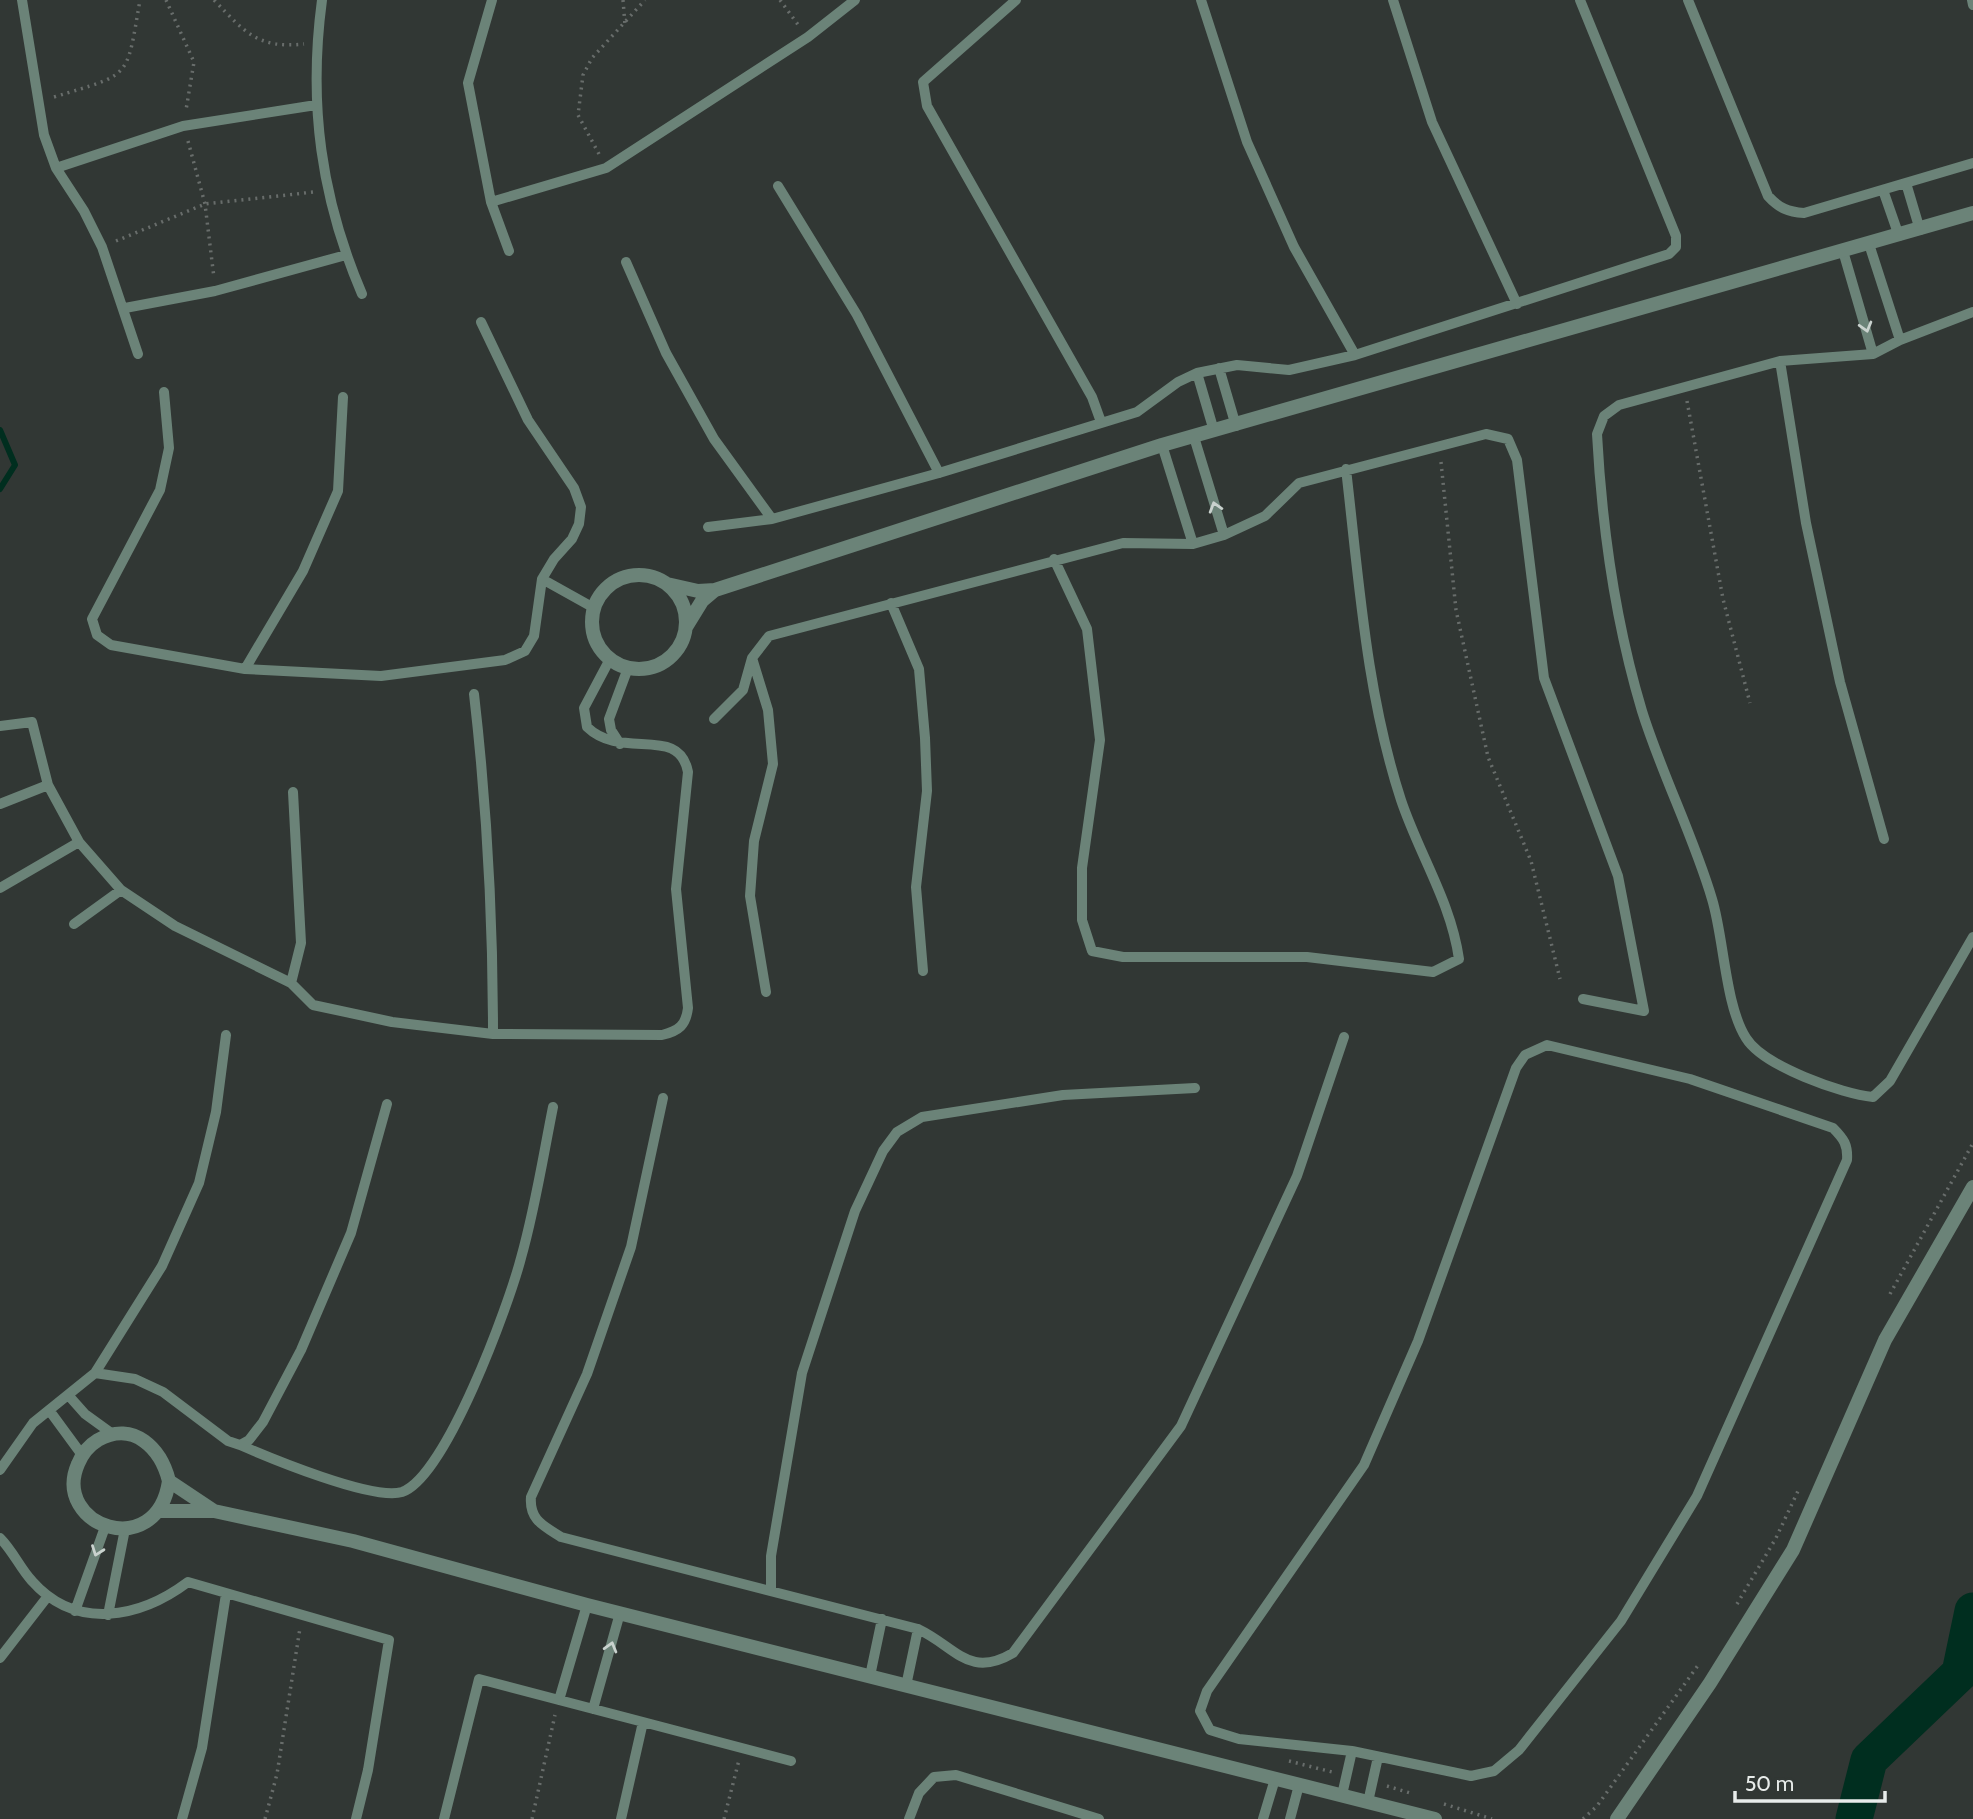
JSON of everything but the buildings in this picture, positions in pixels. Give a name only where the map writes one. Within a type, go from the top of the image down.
[{"type":"street","points":[[715,590],[702,601],[685,628],[680,644],[662,663],[646,668],[628,668],[610,659],[594,636],[594,608],[605,589],[624,577],[646,575],[698,592],[715,590],[1163,445],[1973,213]]},
{"type":"street","points":[[667,584],[682,603],[685,628]]},
{"type":"street","points":[[1617,1819],[1710,1683],[1793,1550],[1885,1340],[1973,1187]]},
{"type":"street","points":[[114,1435],[134,1436],[152,1445],[164,1461],[169,1481],[167,1497],[159,1511],[144,1524],[125,1530],[105,1527],[90,1518],[80,1504],[74,1488],[75,1471],[82,1455],[101,1438],[114,1435]]},
{"type":"street","points":[[169,1481],[214,1511]]},
{"type":"street","points":[[159,1511],[214,1511],[353,1541],[587,1605],[1435,1819]]},
{"type":"lane","points":[[22,0],[37,102],[56,168],[84,211],[102,247],[125,308],[138,354]]},
{"type":"lane","points":[[322,0],[316,42],[316,105],[326,191],[346,256],[362,294]]},
{"type":"lane","points":[[492,0],[468,83],[491,202],[509,251]]},
{"type":"lane","points":[[491,202],[606,168],[807,37],[855,0]]},
{"type":"lane","points":[[1016,0],[923,82],[927,106],[1092,397],[1101,422]]},
{"type":"lane","points":[[1201,0],[1247,142],[1294,247],[1354,355]]},
{"type":"lane","points":[[1393,0],[1433,122],[1517,304]]},
{"type":"lane","points":[[708,527],[772,519],[939,473],[1137,412],[1178,382],[1197,373],[1254,365],[1289,370],[1354,355],[1657,261],[1676,247],[1676,236],[1580,0]]},
{"type":"lane","points":[[1688,0],[1768,196],[1777,206],[1790,212],[1804,213],[1973,163]]},
{"type":"lane","points":[[1972,0],[1973,5]]},
{"type":"lane","points":[[56,168],[183,125],[316,105]]},
{"type":"lane","points":[[1906,183],[1920,230]]},
{"type":"lane","points":[[778,186],[857,315],[939,473]]},
{"type":"lane","points":[[1883,190],[1899,236]]},
{"type":"lane","points":[[1869,244],[1900,340]]},
{"type":"lane","points":[[1843,251],[1873,354]]},
{"type":"lane","points":[[125,308],[215,290],[346,256]]},
{"type":"lane","points":[[626,262],[666,353],[715,439],[772,519]]},
{"type":"lane","points":[[1973,312],[1900,340],[1873,354],[1780,361],[1619,405],[1604,416],[1597,434],[1612,585],[1642,712],[1678,801],[1713,901],[1735,1009],[1746,1039],[1767,1058],[1849,1095],[1873,1097],[1889,1081],[1973,937]]},
{"type":"lane","points":[[164,392],[169,449],[160,490],[92,618],[97,635],[111,645],[245,669],[381,676],[517,657],[525,651],[534,636],[542,579],[554,559],[572,539],[579,524],[581,507],[574,488],[528,419],[481,322]]},
{"type":"lane","points":[[1780,361],[1814,562],[1840,682],[1884,839]]},
{"type":"lane","points":[[1219,368],[1236,426]]},
{"type":"lane","points":[[1197,373],[1214,431]]},
{"type":"lane","points":[[245,669],[303,571],[338,491],[343,397]]},
{"type":"lane","points":[[714,719],[743,690],[752,658],[769,636],[1123,543],[1193,544],[1224,535],[1265,516],[1299,484],[1346,469],[1486,434],[1508,439],[1517,460],[1544,678],[1618,876],[1644,1011],[1583,999]]},
{"type":"lane","points":[[1194,437],[1224,535]]},
{"type":"lane","points":[[1163,445],[1193,544]]},
{"type":"lane","points":[[1054,559],[1087,629],[1100,740],[1082,868],[1083,920],[1092,951],[1123,957],[1307,957],[1433,972],[1459,959],[1454,926],[1401,801],[1372,691],[1346,469]]},
{"type":"lane","points":[[542,579],[594,608]]},
{"type":"lane","points":[[891,603],[919,668],[927,792],[916,887],[923,971]]},
{"type":"lane","points":[[752,658],[768,710],[773,764],[754,841],[750,896],[766,992]]},
{"type":"lane","points":[[0,726],[32,722],[48,785],[79,842],[121,890],[175,926],[291,982],[313,1005],[392,1022],[492,1034],[662,1035],[675,1032],[687,1017],[676,889],[686,764],[681,754],[673,747],[620,744],[593,733],[584,718],[588,699],[610,659]]},
{"type":"lane","points":[[620,744],[611,730],[609,719],[628,668]]},
{"type":"lane","points":[[474,694],[488,832],[493,920],[492,1034]]},
{"type":"lane","points":[[0,804],[48,785]]},
{"type":"lane","points":[[291,982],[301,943],[293,792]]},
{"type":"lane","points":[[0,888],[79,842]]},
{"type":"lane","points":[[74,924],[121,890]]},
{"type":"lane","points":[[0,1470],[33,1423],[96,1373],[162,1266],[199,1183],[215,1112],[226,1035]]},
{"type":"lane","points":[[663,1098],[631,1247],[587,1374],[531,1497],[530,1509],[537,1522],[561,1537],[918,1629],[942,1640],[963,1660],[981,1665],[998,1662],[1013,1653],[1181,1426],[1297,1176],[1344,1037]]},
{"type":"lane","points":[[1558,1045],[1690,1079],[1833,1128],[1844,1139],[1847,1160],[1697,1496],[1621,1621],[1519,1750],[1494,1771],[1471,1776],[1378,1757],[1352,1751],[1239,1739],[1210,1730],[1200,1711],[1207,1691],[1364,1465],[1418,1341],[1516,1069],[1525,1055],[1537,1047],[1558,1045]]},
{"type":"lane","points":[[771,1590],[771,1556],[802,1373],[855,1211],[883,1150],[897,1132],[922,1117],[1063,1095],[1195,1088]]},
{"type":"lane","points":[[240,1445],[249,1440],[263,1422],[306,1338],[351,1233],[387,1104]]},
{"type":"lane","points":[[96,1373],[135,1379],[163,1392],[215,1434],[281,1463],[385,1495],[404,1491],[426,1473],[462,1415],[521,1259],[554,1107]]},
{"type":"lane","points":[[69,1396],[85,1414],[114,1435]]},
{"type":"lane","points":[[49,1410],[82,1455]]},
{"type":"lane","points":[[75,1611],[105,1527]]},
{"type":"lane","points":[[108,1615],[125,1530]]},
{"type":"lane","points":[[0,1538],[31,1581],[48,1596],[75,1611],[108,1615],[137,1611],[163,1600],[188,1582],[388,1640],[368,1770],[356,1819]]},
{"type":"lane","points":[[182,1819],[202,1748],[226,1594]]},
{"type":"lane","points":[[0,1658],[48,1596]]},
{"type":"lane","points":[[559,1700],[587,1605]]},
{"type":"lane","points":[[593,1709],[620,1613]]},
{"type":"lane","points":[[870,1676],[882,1619]]},
{"type":"lane","points":[[906,1686],[918,1629]]},
{"type":"lane","points":[[444,1819],[479,1679],[791,1761]]},
{"type":"lane","points":[[621,1819],[643,1722]]},
{"type":"lane","points":[[1342,1795],[1352,1751]]},
{"type":"lane","points":[[1368,1802],[1378,1757]]},
{"type":"lane","points":[[909,1819],[919,1793],[934,1777],[956,1775],[1100,1819]]},
{"type":"lane","points":[[1264,1819],[1275,1779]]},
{"type":"lane","points":[[1290,1819],[1299,1785]]},
{"type":"path","points":[[37,102],[112,79],[125,68],[130,58],[140,0]]},
{"type":"path","points":[[166,0],[194,62],[183,125],[205,204],[215,290]]},
{"type":"path","points":[[214,0],[259,41],[279,46],[316,42]]},
{"type":"path","points":[[623,0],[625,25]]},
{"type":"path","points":[[606,168],[578,115],[583,75],[592,58],[625,25],[645,0]]},
{"type":"path","points":[[780,0],[807,37]]},
{"type":"path","points":[[102,247],[205,204],[326,191]]},
{"type":"path","points":[[1685,385],[1720,585],[1750,702]]},
{"type":"path","points":[[1440,446],[1457,610],[1488,757],[1531,861],[1560,979]]},
{"type":"path","points":[[1885,1305],[1902,1267],[1973,1143]]},
{"type":"path","points":[[1735,1607],[1776,1538],[1799,1490]]},
{"type":"path","points":[[265,1819],[277,1774],[302,1615]]},
{"type":"path","points":[[1583,1819],[1597,1806],[1700,1664]]},
{"type":"path","points":[[532,1819],[559,1700]]},
{"type":"path","points":[[724,1819],[742,1748]]},
{"type":"waterway","points":[[0,430],[15,465],[0,489]]},
{"type":"waterway","points":[[1854,1819],[1869,1760],[1960,1673],[1973,1611]]}]
